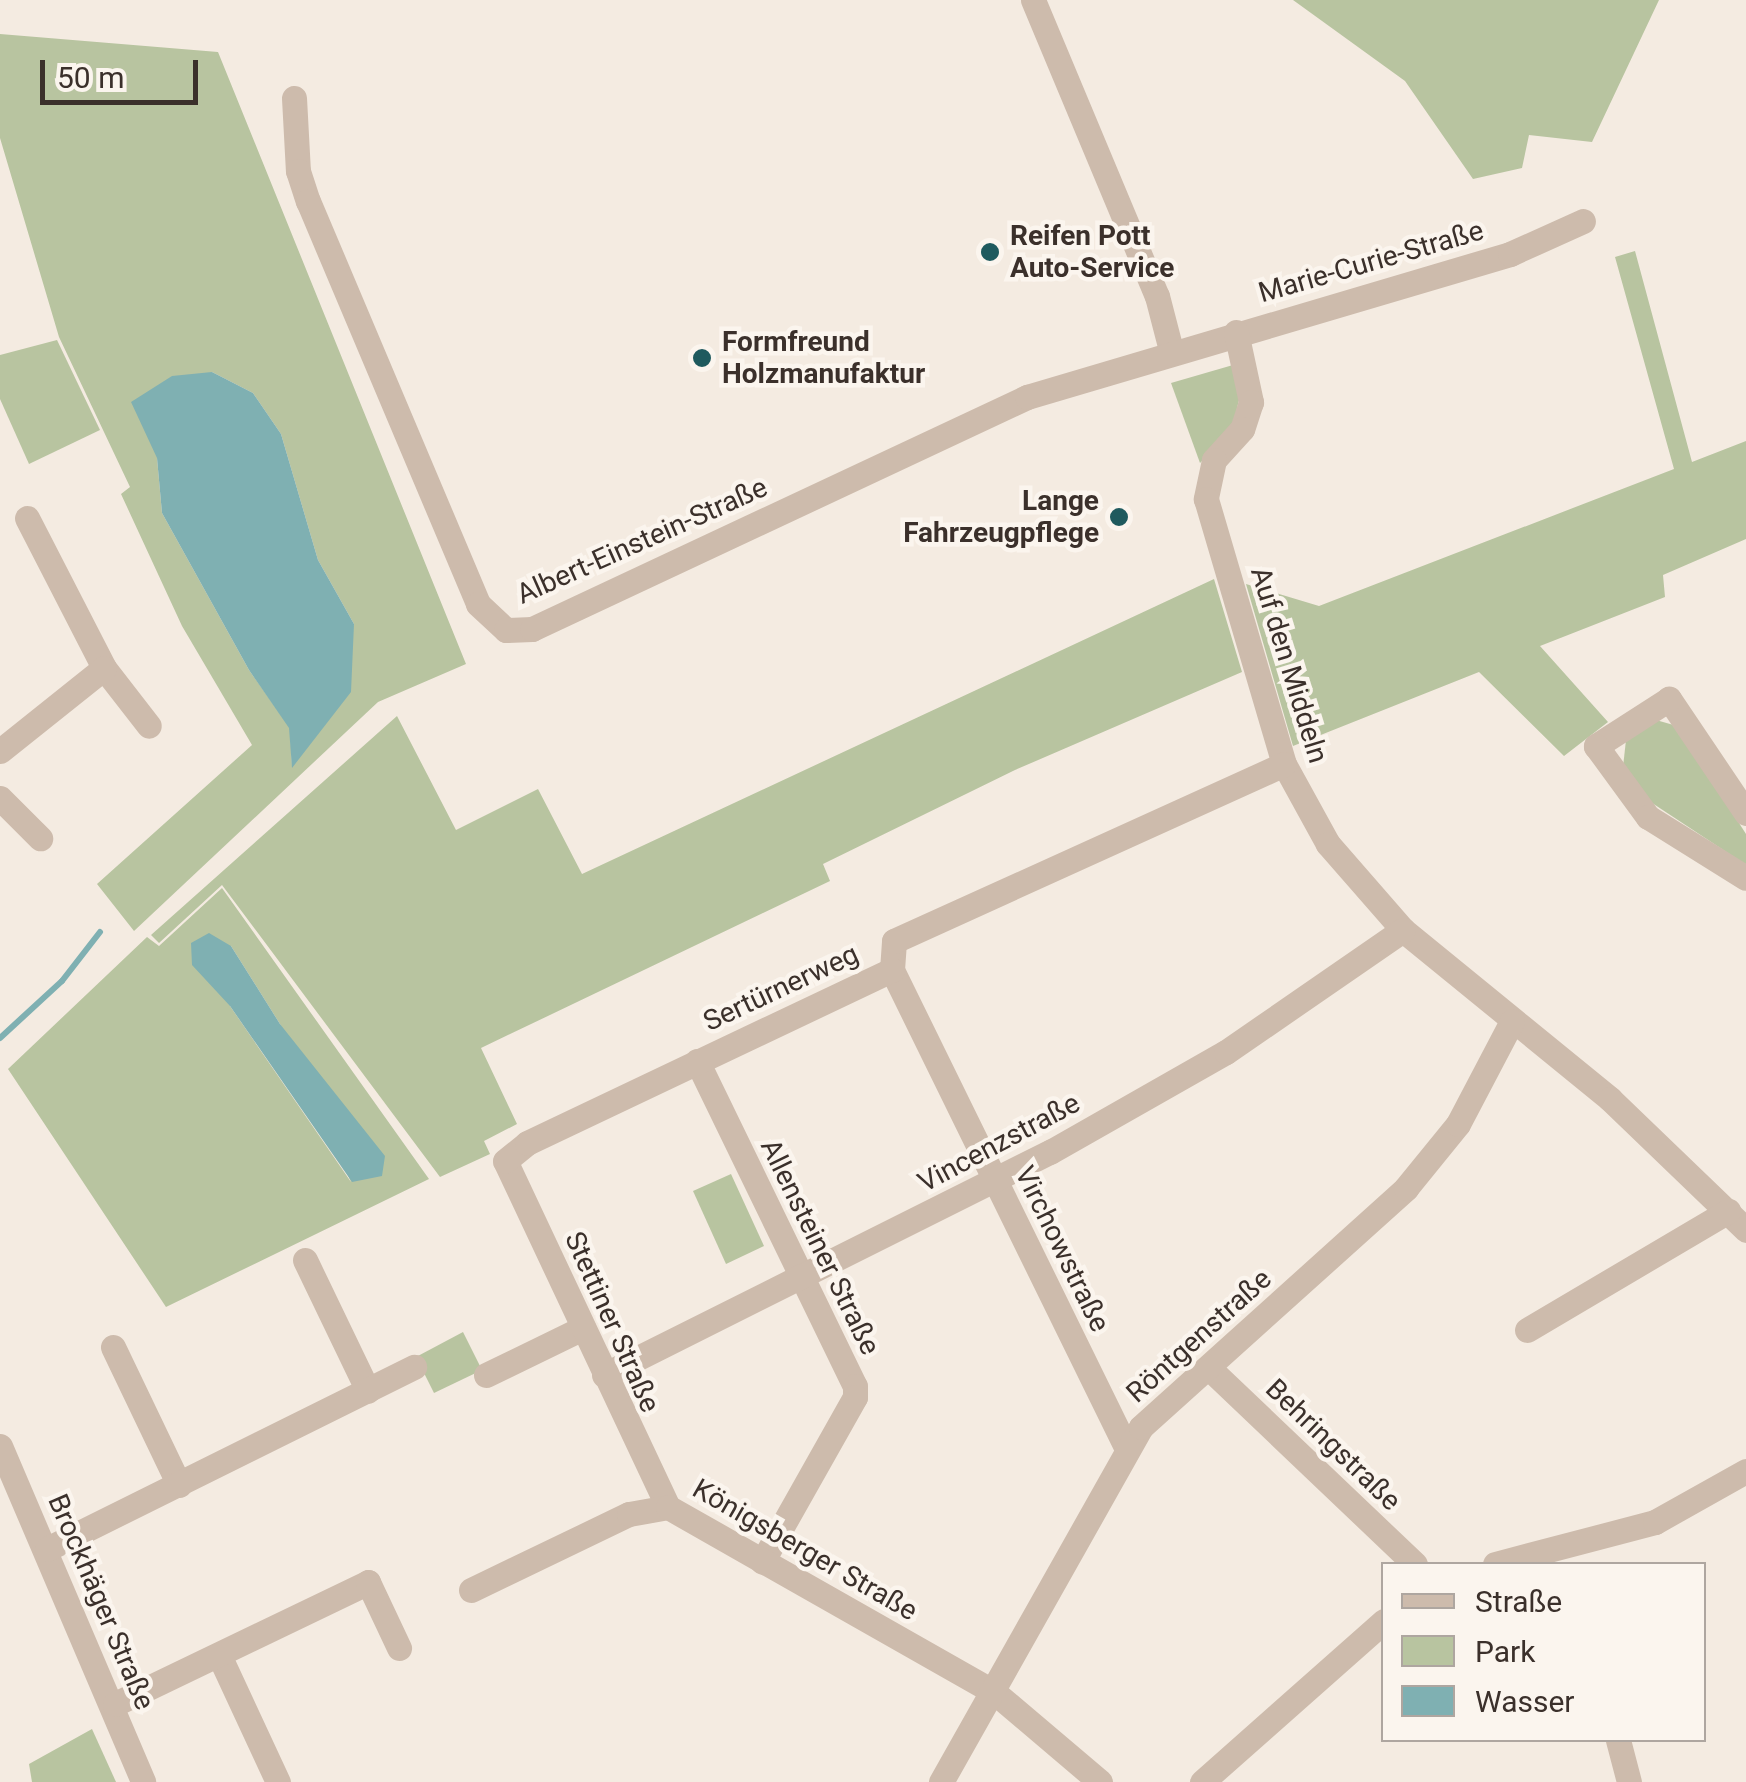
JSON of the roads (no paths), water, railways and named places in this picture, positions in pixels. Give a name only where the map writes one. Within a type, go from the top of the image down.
[{"type":"street","points":[[1033,0],[1158,296],[1170,350]]},
{"type":"street","name":"Albert-Einstein-Straße","points":[[294,98],[305,194],[478,604],[506,630],[532,628],[1027,397],[1118,374],[1170,350]]},
{"type":"street","name":"Marie-Curie-Straße","points":[[1170,350],[1510,254],[1584,221]]},
{"type":"street","name":"Auf den Middeln","points":[[1236,332],[1251,402],[1242,429],[1214,460],[1206,499],[1284,764],[1328,844],[1403,930],[1610,1099],[1737,1221],[1527,1330]]},
{"type":"street","points":[[27,518],[104,668],[149,726]]},
{"type":"street","points":[[0,751],[104,668]]},
{"type":"street","points":[[1746,812],[1669,699],[1596,746],[1648,817],[1746,878]]},
{"type":"street","name":"Sertürnerweg","points":[[505,1161],[511,1151],[892,970],[894,941],[1284,764]]},
{"type":"street","points":[[0,798],[40,838]]},
{"type":"street","name":"Vincenzstraße","points":[[604,1375],[803,1279],[994,1180],[1226,1052],[1403,930]]},
{"type":"street","name":"Virchowstraße","points":[[892,970],[1126,1447]]},
{"type":"street","name":"Röntgenstraße","points":[[941,1782],[1126,1447],[1406,1188],[1458,1124],[1512,1021]]},
{"type":"street","name":"Allensteiner Straße","points":[[697,1060],[803,1279],[855,1397],[762,1562]]},
{"type":"street","name":"Stettiner Straße","points":[[505,1161],[668,1506]]},
{"type":"street","points":[[305,1260],[368,1391]]},
{"type":"street","points":[[486,1375],[583,1328]]},
{"type":"street","points":[[113,1347],[179,1485]]},
{"type":"street","points":[[46,1549],[414,1367]]},
{"type":"street","name":"Behringstraße","points":[[1210,1369],[1413,1562]]},
{"type":"street","name":"Brockhäger Straße","points":[[0,1446],[115,1704],[144,1782]]},
{"type":"street","points":[[1514,1562],[1570,1556],[1655,1522],[1746,1471]]},
{"type":"street","name":"Königsberger Straße","points":[[472,1590],[630,1514],[668,1506],[994,1692],[1100,1782]]},
{"type":"street","points":[[115,1704],[368,1582],[399,1648]]},
{"type":"street","points":[[1202,1782],[1381,1624]]},
{"type":"street","points":[[219,1655],[278,1782]]},
{"type":"street","points":[[1619,1742],[1629,1782]]},
{"type":"water","points":[[212,372],[253,393],[281,434],[318,560],[354,624],[351,692],[292,768],[289,728],[249,670],[162,513],[157,458],[131,402],[172,376]]},
{"type":"water","points":[[209,933],[231,946],[280,1024],[385,1156],[382,1176],[352,1182],[230,1006],[192,965],[191,943]]},
{"type":"waterway","points":[[0,1038],[62,981],[100,932]]},
{"type":"place","name":"Reifen Pott Auto-Service","points":[[990,252]]},
{"type":"place","name":"Formfreund Holzmanufaktur","points":[[702,358]]},
{"type":"place","name":"Lange Fahrzeugpflege","points":[[1119,517]]}]
